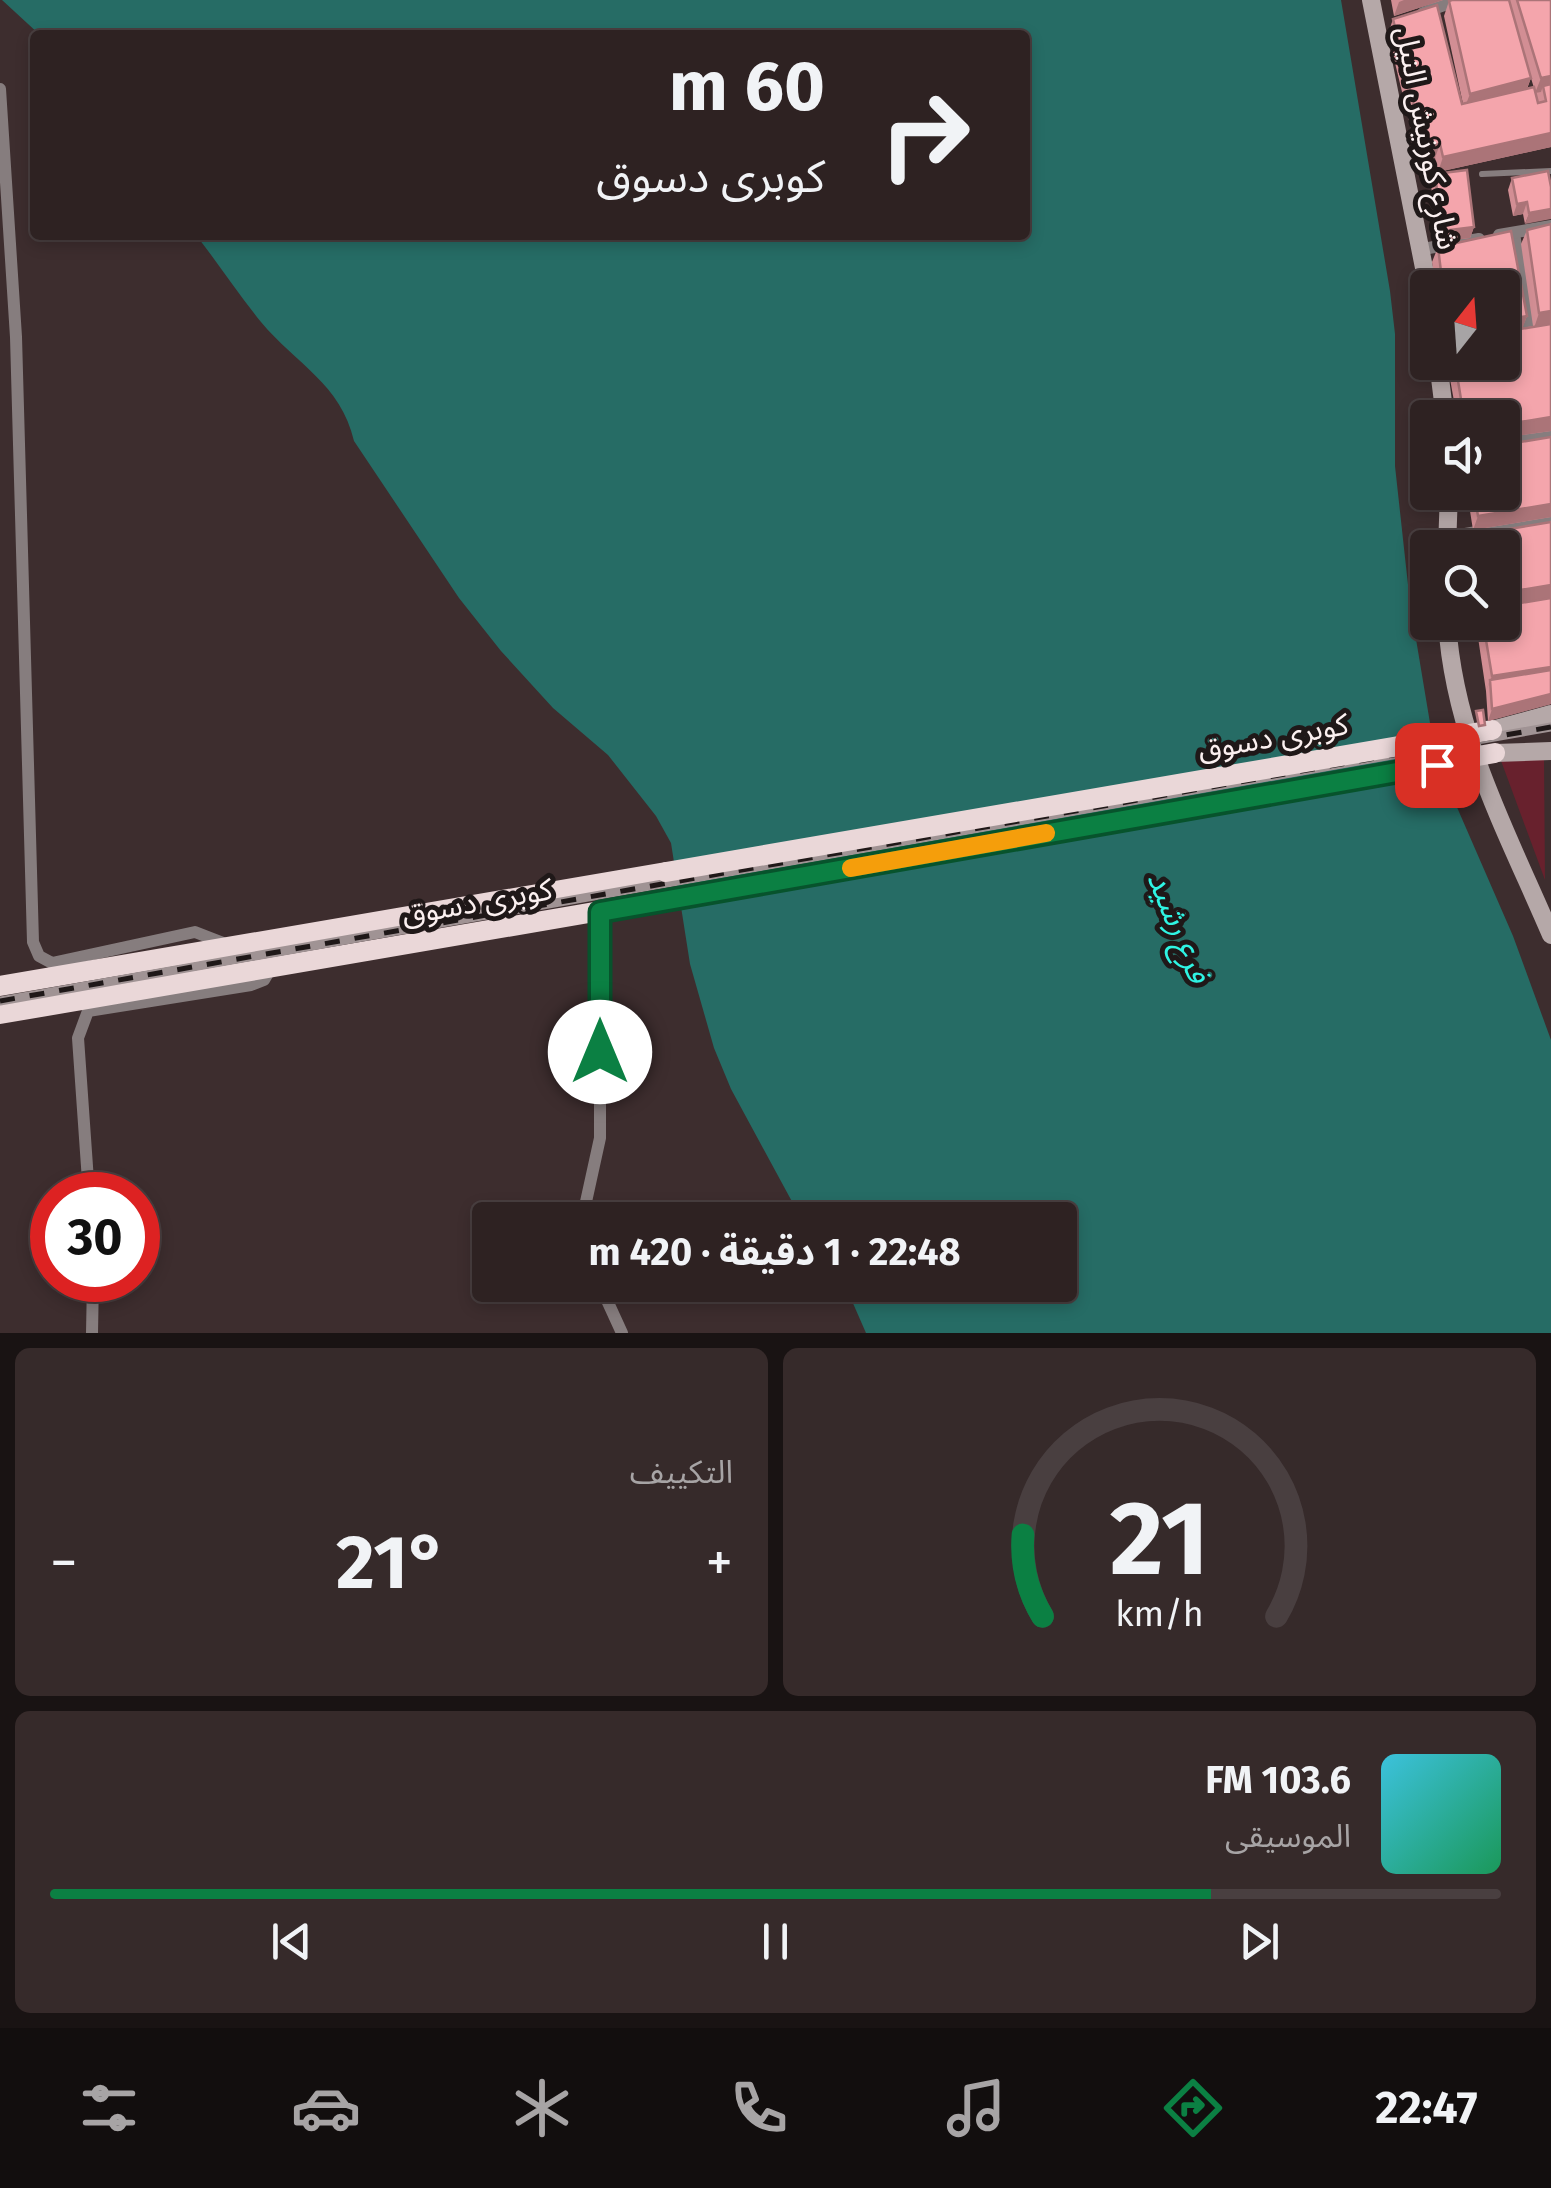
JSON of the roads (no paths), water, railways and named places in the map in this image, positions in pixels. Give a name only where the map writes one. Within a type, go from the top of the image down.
[{"type":"highway","name":"كوبرى دسوق","points":[[0,986],[1492,730]]},
{"type":"highway","name":"كوبرى دسوق","points":[[0,1014],[1495,753]]},
{"type":"main road","name":"شارع كورنيش النيل","points":[[1371,0],[1385,27],[1426,270]]},
{"type":"main road","points":[[1447,640],[1467,741],[1551,935]]},
{"type":"main road","points":[[1492,730],[1551,714]]},
{"type":"main road","points":[[1495,753],[1551,750]]},
{"type":"street","points":[[1406,19],[1458,0]]},
{"type":"street","points":[[1436,8],[1440,26]]},
{"type":"street","points":[[0,89],[16,337],[33,942],[38,956],[52,963],[195,932],[233,947]]},
{"type":"street","points":[[1423,249],[1551,226]]},
{"type":"street","points":[[1514,232],[1528,331]]},
{"type":"street","points":[[1520,441],[1551,436]]},
{"type":"street","points":[[1504,530],[1551,520]]},
{"type":"street","points":[[586,1202],[600,1138],[600,912]]},
{"type":"street","points":[[87,1172],[78,1038],[88,1011],[251,985],[264,980],[271,968]]},
{"type":"street","points":[[92,1333],[93,1302]]},
{"type":"street","points":[[608,1302],[622,1333]]},
{"type":"lane","points":[[1482,174],[1551,171]]},
{"type":"water","name":"فرع رشيد","points":[[2,0],[1341,0],[1395,334],[1395,466],[1410,603],[1410,640],[1416,640],[1436,759],[1513,936],[1551,1040],[1551,1333],[866,1333],[852,1302],[1077,1302],[1077,1202],[792,1202],[731,1089],[714,1048],[690,964],[671,843],[656,816],[608,755],[553,708],[459,598],[354,441],[339,404],[261,322],[200,240],[1030,240],[1030,30],[35,30]]},
{"type":"railway","points":[[0,1001],[1551,727]]}]
